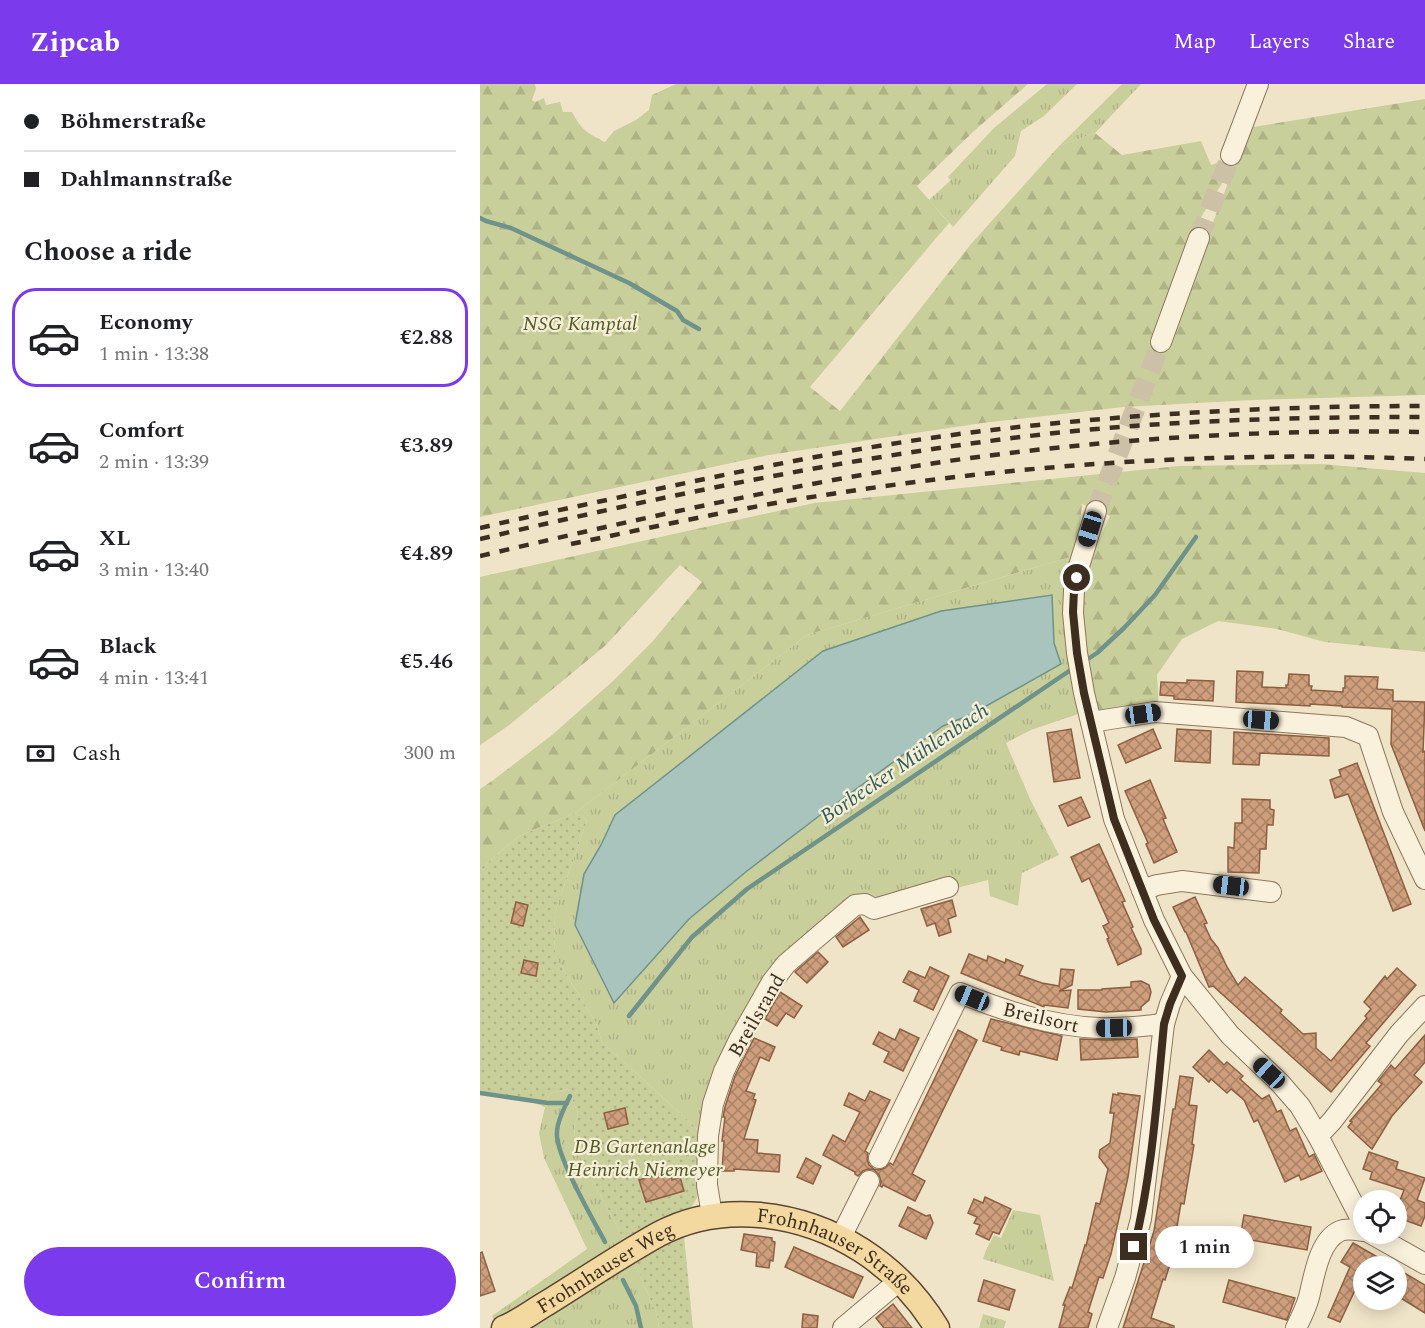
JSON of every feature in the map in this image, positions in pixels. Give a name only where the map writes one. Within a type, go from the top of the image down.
[{"type":"main road","name":"Frohnhauser Straße","points":[[712,1215],[748,1214],[779,1217],[811,1225],[841,1237],[867,1253],[900,1280],[937,1328]]},
{"type":"main road","name":"Frohnhauser Weg","points":[[504,1328],[660,1233],[694,1219],[712,1215]]},
{"type":"street","points":[[1231,155],[1258,84]]},
{"type":"street","points":[[1161,342],[1199,238]]},
{"type":"street","points":[[1096,511],[1079,566],[1074,590],[1073,612],[1082,684],[1114,819],[1154,920],[1182,976],[1230,1035],[1280,1083],[1300,1106],[1353,1204]]},
{"type":"street","points":[[1091,722],[1155,712],[1346,727],[1368,736],[1393,812],[1425,879]]},
{"type":"street","points":[[1142,890],[1182,881],[1272,892]]},
{"type":"street","name":"Breilsrand","points":[[712,1215],[707,1185],[708,1136],[713,1104],[734,1050],[772,982],[786,964],[855,905],[865,904],[874,909],[948,887]]},
{"type":"street","points":[[1107,1328],[1125,1278],[1141,1219],[1164,1024],[1182,976]]},
{"type":"street","name":"Breilsort","points":[[879,1158],[960,993],[1021,1016],[1077,1027],[1127,1028],[1164,1024]]},
{"type":"street","points":[[1318,1136],[1399,1034],[1425,1006]]},
{"type":"street","points":[[841,1237],[869,1181]]},
{"type":"street","points":[[1296,1328],[1308,1302],[1321,1253],[1329,1238],[1341,1230],[1353,1229]]},
{"type":"street","points":[[1390,1244],[1425,1264]]},
{"type":"street","points":[[843,1328],[900,1280]]},
{"type":"green space","name":"NSG Kamptal","points":[[480,84],[535,84],[536,89],[532,100],[535,102],[544,98],[546,105],[560,102],[563,112],[572,112],[586,131],[605,142],[614,131],[636,120],[649,110],[652,95],[676,84],[1028,84],[974,131],[917,186],[949,223],[810,387],[840,411],[971,244],[1059,146],[1095,133],[1122,155],[1201,141],[1211,165],[1240,155],[1253,127],[1425,99],[1425,395],[1253,400],[1124,407],[982,423],[769,455],[480,517]],"holes":[[[1237,159],[1170,336],[1149,343],[1182,277],[1200,219]]]},
{"type":"green space","points":[[1047,84],[1077,84],[1044,116],[1021,131],[1015,156],[953,227],[929,200],[951,180],[948,177],[994,128]]},
{"type":"green space","points":[[1122,84],[1141,84],[1095,133],[1059,146]]},
{"type":"green space","points":[[1321,464],[1425,473],[1425,652],[1325,642],[1277,629],[1218,621],[1182,639],[1157,675],[1159,711],[1092,720],[1079,651],[1084,572],[1110,516],[1082,504],[1077,555],[807,635],[575,813],[519,836],[480,869],[480,789],[552,735],[613,681],[652,642],[702,582],[680,565],[606,645],[508,726],[480,745],[480,577],[814,503],[1179,466]]},
{"type":"green space","points":[[1077,555],[1087,711],[1031,730],[1006,743],[1031,801],[1059,855],[1022,873],[1018,906],[990,896],[988,880],[949,890],[865,902],[784,961],[705,1136],[602,1042],[596,1023],[555,956],[554,915],[587,820],[575,813],[807,635]]},
{"type":"green space","name":"DB Gartenanlage Heinrich Niemeyer","points":[[575,813],[587,820],[554,915],[555,956],[596,1023],[602,1042],[705,1136],[697,1198],[690,1209],[626,1244],[576,1148],[574,1128],[578,1113],[568,1089],[550,1093],[545,1107],[520,1098],[480,1092],[480,869],[519,836]]},
{"type":"green space","points":[[568,1089],[578,1113],[574,1128],[576,1148],[626,1244],[496,1325],[492,1316],[587,1249],[544,1158],[539,1133],[550,1093]]},
{"type":"green space","points":[[1013,1210],[1040,1215],[1054,1281],[983,1259],[994,1235],[1001,1238]]},
{"type":"green space","points":[[684,1236],[693,1328],[659,1328],[657,1315],[634,1261]]},
{"type":"green space","points":[[634,1261],[657,1315],[659,1328],[526,1328]]},
{"type":"green space","points":[[983,1314],[1006,1321],[1004,1328],[979,1328]]},
{"type":"water","points":[[1052,595],[1054,643],[1061,664],[972,714],[943,726],[819,816],[689,919],[614,1003],[575,925],[584,874],[615,815],[823,651],[941,611]]},
{"type":"building","points":[[1237,671],[1263,672],[1262,687],[1286,688],[1289,674],[1309,675],[1311,690],[1343,692],[1345,676],[1378,677],[1377,689],[1393,690],[1393,701],[1425,702],[1423,752],[1425,751],[1425,831],[1391,744],[1392,709],[1236,702]]},
{"type":"building","points":[[1187,680],[1214,681],[1213,701],[1174,699],[1174,696],[1160,695],[1161,682],[1187,683]]},
{"type":"building","points":[[1071,729],[1080,778],[1054,782],[1047,733]]},
{"type":"building","points":[[1153,729],[1161,748],[1126,763],[1118,745]]},
{"type":"building","points":[[1177,729],[1211,731],[1210,763],[1175,761]]},
{"type":"building","points":[[1234,732],[1329,738],[1329,756],[1260,753],[1259,765],[1233,764]]},
{"type":"building","points":[[1357,763],[1411,904],[1393,911],[1348,794],[1335,798],[1330,780],[1341,776],[1339,770]]},
{"type":"building","points":[[1150,780],[1177,852],[1154,863],[1146,844],[1148,843],[1125,791]]},
{"type":"building","points":[[1081,797],[1090,817],[1068,826],[1059,806]]},
{"type":"building","points":[[1242,799],[1270,800],[1270,809],[1274,810],[1273,825],[1267,825],[1266,849],[1260,849],[1259,873],[1228,872],[1228,847],[1234,848],[1235,823],[1242,823]]},
{"type":"building","points":[[1099,844],[1125,901],[1122,902],[1141,949],[1141,954],[1118,965],[1103,926],[1109,923],[1089,878],[1082,882],[1071,857]]},
{"type":"building","points":[[1195,897],[1207,923],[1204,924],[1211,939],[1238,985],[1245,977],[1282,1010],[1280,1013],[1303,1034],[1316,1033],[1316,1048],[1331,1061],[1367,1018],[1365,1016],[1371,1009],[1364,1002],[1385,976],[1387,979],[1397,968],[1416,985],[1366,1043],[1370,1046],[1331,1092],[1213,986],[1209,987],[1173,907]]},
{"type":"building","points":[[952,900],[956,916],[948,919],[951,932],[939,936],[935,923],[927,926],[921,909]]},
{"type":"building","points":[[516,902],[528,905],[523,926],[511,923]]},
{"type":"building","points":[[860,917],[869,930],[843,947],[836,937]]},
{"type":"building","points":[[818,952],[828,962],[807,983],[795,972]]},
{"type":"building","points":[[969,954],[987,961],[988,956],[1005,963],[1006,959],[1023,966],[1019,975],[1059,986],[1061,969],[1074,970],[1072,985],[1059,991],[1071,990],[1068,1008],[1044,1005],[1044,1007],[961,973]]},
{"type":"building","points":[[524,960],[538,963],[536,976],[521,973]]},
{"type":"building","points":[[930,967],[949,976],[933,1010],[914,1001],[919,990],[903,982],[909,971],[925,978]]},
{"type":"building","points":[[1141,981],[1149,985],[1151,992],[1149,1000],[1141,1007],[1141,1010],[1106,1012],[1078,1009],[1078,990],[1131,987],[1131,982]]},
{"type":"building","points":[[780,992],[802,1006],[794,1018],[786,1013],[777,1026],[765,1019]]},
{"type":"building","points":[[991,1019],[1062,1036],[1057,1060],[1020,1051],[1019,1055],[1001,1050],[1002,1047],[983,1041]]},
{"type":"building","points":[[900,1029],[919,1038],[903,1071],[884,1062],[889,1052],[873,1044],[879,1032],[895,1040]]},
{"type":"building","points":[[958,1030],[977,1040],[912,1174],[925,1181],[915,1201],[883,1185],[880,1186],[879,1175],[874,1170],[868,1169],[858,1176],[855,1172],[823,1155],[833,1135],[845,1142],[860,1112],[844,1105],[849,1093],[865,1101],[870,1091],[890,1100],[865,1151],[868,1153],[867,1159],[869,1165],[874,1169],[885,1168],[890,1163],[893,1165]]},
{"type":"building","points":[[1425,1035],[1425,1062],[1414,1075],[1422,1082],[1392,1116],[1372,1149],[1348,1127],[1352,1122],[1350,1121],[1382,1084],[1378,1081],[1391,1065],[1395,1069]]},
{"type":"building","points":[[754,1038],[775,1047],[769,1061],[760,1057],[746,1091],[755,1094],[753,1099],[756,1100],[744,1139],[758,1140],[757,1153],[780,1155],[779,1172],[734,1169],[734,1171],[722,1171],[725,1107],[735,1076]]},
{"type":"building","points":[[1080,1039],[1137,1039],[1138,1057],[1081,1060]]},
{"type":"building","points":[[1209,1050],[1224,1065],[1227,1062],[1243,1076],[1240,1079],[1262,1099],[1269,1095],[1277,1112],[1281,1110],[1290,1131],[1296,1128],[1309,1157],[1314,1154],[1322,1171],[1301,1180],[1299,1175],[1285,1182],[1258,1120],[1254,1122],[1244,1100],[1231,1089],[1227,1093],[1211,1079],[1209,1082],[1193,1067]]},
{"type":"building","points":[[1180,1076],[1193,1078],[1189,1105],[1197,1106],[1192,1144],[1194,1145],[1184,1204],[1181,1203],[1174,1244],[1176,1245],[1151,1318],[1174,1326],[1174,1328],[1123,1328],[1154,1231]]},
{"type":"building","points":[[1118,1093],[1140,1096],[1128,1177],[1111,1254],[1103,1278],[1099,1277],[1088,1312],[1092,1314],[1088,1328],[1059,1328],[1065,1305],[1063,1305],[1070,1287],[1072,1288],[1086,1246],[1096,1203],[1100,1204],[1108,1169],[1099,1157],[1100,1150],[1110,1143],[1114,1113],[1110,1113],[1113,1094],[1118,1095]]},
{"type":"building","points":[[625,1108],[628,1124],[608,1129],[604,1113]]},
{"type":"building","points":[[1369,1152],[1398,1162],[1396,1169],[1425,1178],[1417,1200],[1425,1203],[1425,1216],[1421,1226],[1407,1221],[1407,1190],[1370,1179],[1372,1172],[1363,1169]]},
{"type":"building","points":[[806,1158],[821,1166],[813,1184],[797,1177]]},
{"type":"building","points":[[670,1171],[672,1180],[680,1177],[684,1191],[646,1202],[639,1180]]},
{"type":"building","points":[[985,1197],[1011,1209],[999,1234],[993,1232],[989,1240],[976,1234],[980,1225],[974,1223],[977,1217],[968,1213],[974,1199],[983,1203]]},
{"type":"building","points":[[908,1207],[926,1216],[930,1215],[933,1223],[926,1239],[899,1226]]},
{"type":"building","points":[[1244,1215],[1311,1227],[1307,1250],[1240,1238]]},
{"type":"building","points":[[744,1234],[772,1238],[775,1242],[773,1261],[770,1260],[769,1268],[756,1266],[757,1253],[741,1250]]},
{"type":"building","points":[[1353,1243],[1376,1256],[1353,1256],[1353,1294],[1340,1322],[1328,1317],[1350,1267],[1341,1262]]},
{"type":"building","points":[[794,1247],[863,1277],[853,1298],[785,1267]]},
{"type":"building","points":[[482,1252],[495,1291],[480,1296],[480,1253]]},
{"type":"building","points":[[1407,1274],[1425,1285],[1425,1313],[1407,1302]]},
{"type":"building","points":[[984,1280],[1015,1290],[1009,1310],[978,1301]]},
{"type":"building","points":[[1229,1280],[1295,1298],[1287,1320],[1223,1302]]},
{"type":"building","points":[[893,1304],[912,1328],[884,1328],[876,1318]]},
{"type":"building","points":[[803,1314],[818,1316],[817,1328],[802,1328]]},
{"type":"waterway","points":[[480,218],[511,228],[629,283],[677,311],[683,320],[699,329]]},
{"type":"waterway","name":"Borbecker Mühlenbach","points":[[1085,661],[1124,628],[1155,595],[1196,537]]},
{"type":"waterway","name":"Borbecker Mühlenbach","points":[[629,1016],[692,937],[747,889],[1075,667]]},
{"type":"waterway","points":[[480,1093],[548,1103],[567,1103]]},
{"type":"waterway","name":"Borbecker Mühlenbach","points":[[570,1096],[559,1122],[558,1141],[575,1186],[605,1242]]},
{"type":"waterway","name":"Borbecker Mühlenbach","points":[[623,1280],[636,1306],[641,1328]]},
{"type":"tunnel","points":[[1199,238],[1231,155]]},
{"type":"tunnel","points":[[1096,511],[1161,342]]},
{"type":"railway","points":[[480,528],[768,466],[975,432],[1087,420],[1199,412],[1425,406]]},
{"type":"railway","points":[[480,539],[762,478],[975,443],[1093,429],[1188,422],[1425,417]]},
{"type":"railway","points":[[480,556],[785,489],[970,458],[1083,445],[1197,436],[1311,432],[1425,432]]},
{"type":"railway","points":[[571,544],[804,498],[984,474],[1204,458],[1425,459]]},
{"type":"route","points":[[1077,578],[1073,612],[1077,653],[1084,693],[1114,819],[1154,920],[1182,976],[1164,1024],[1146,1183],[1134,1247]]}]
